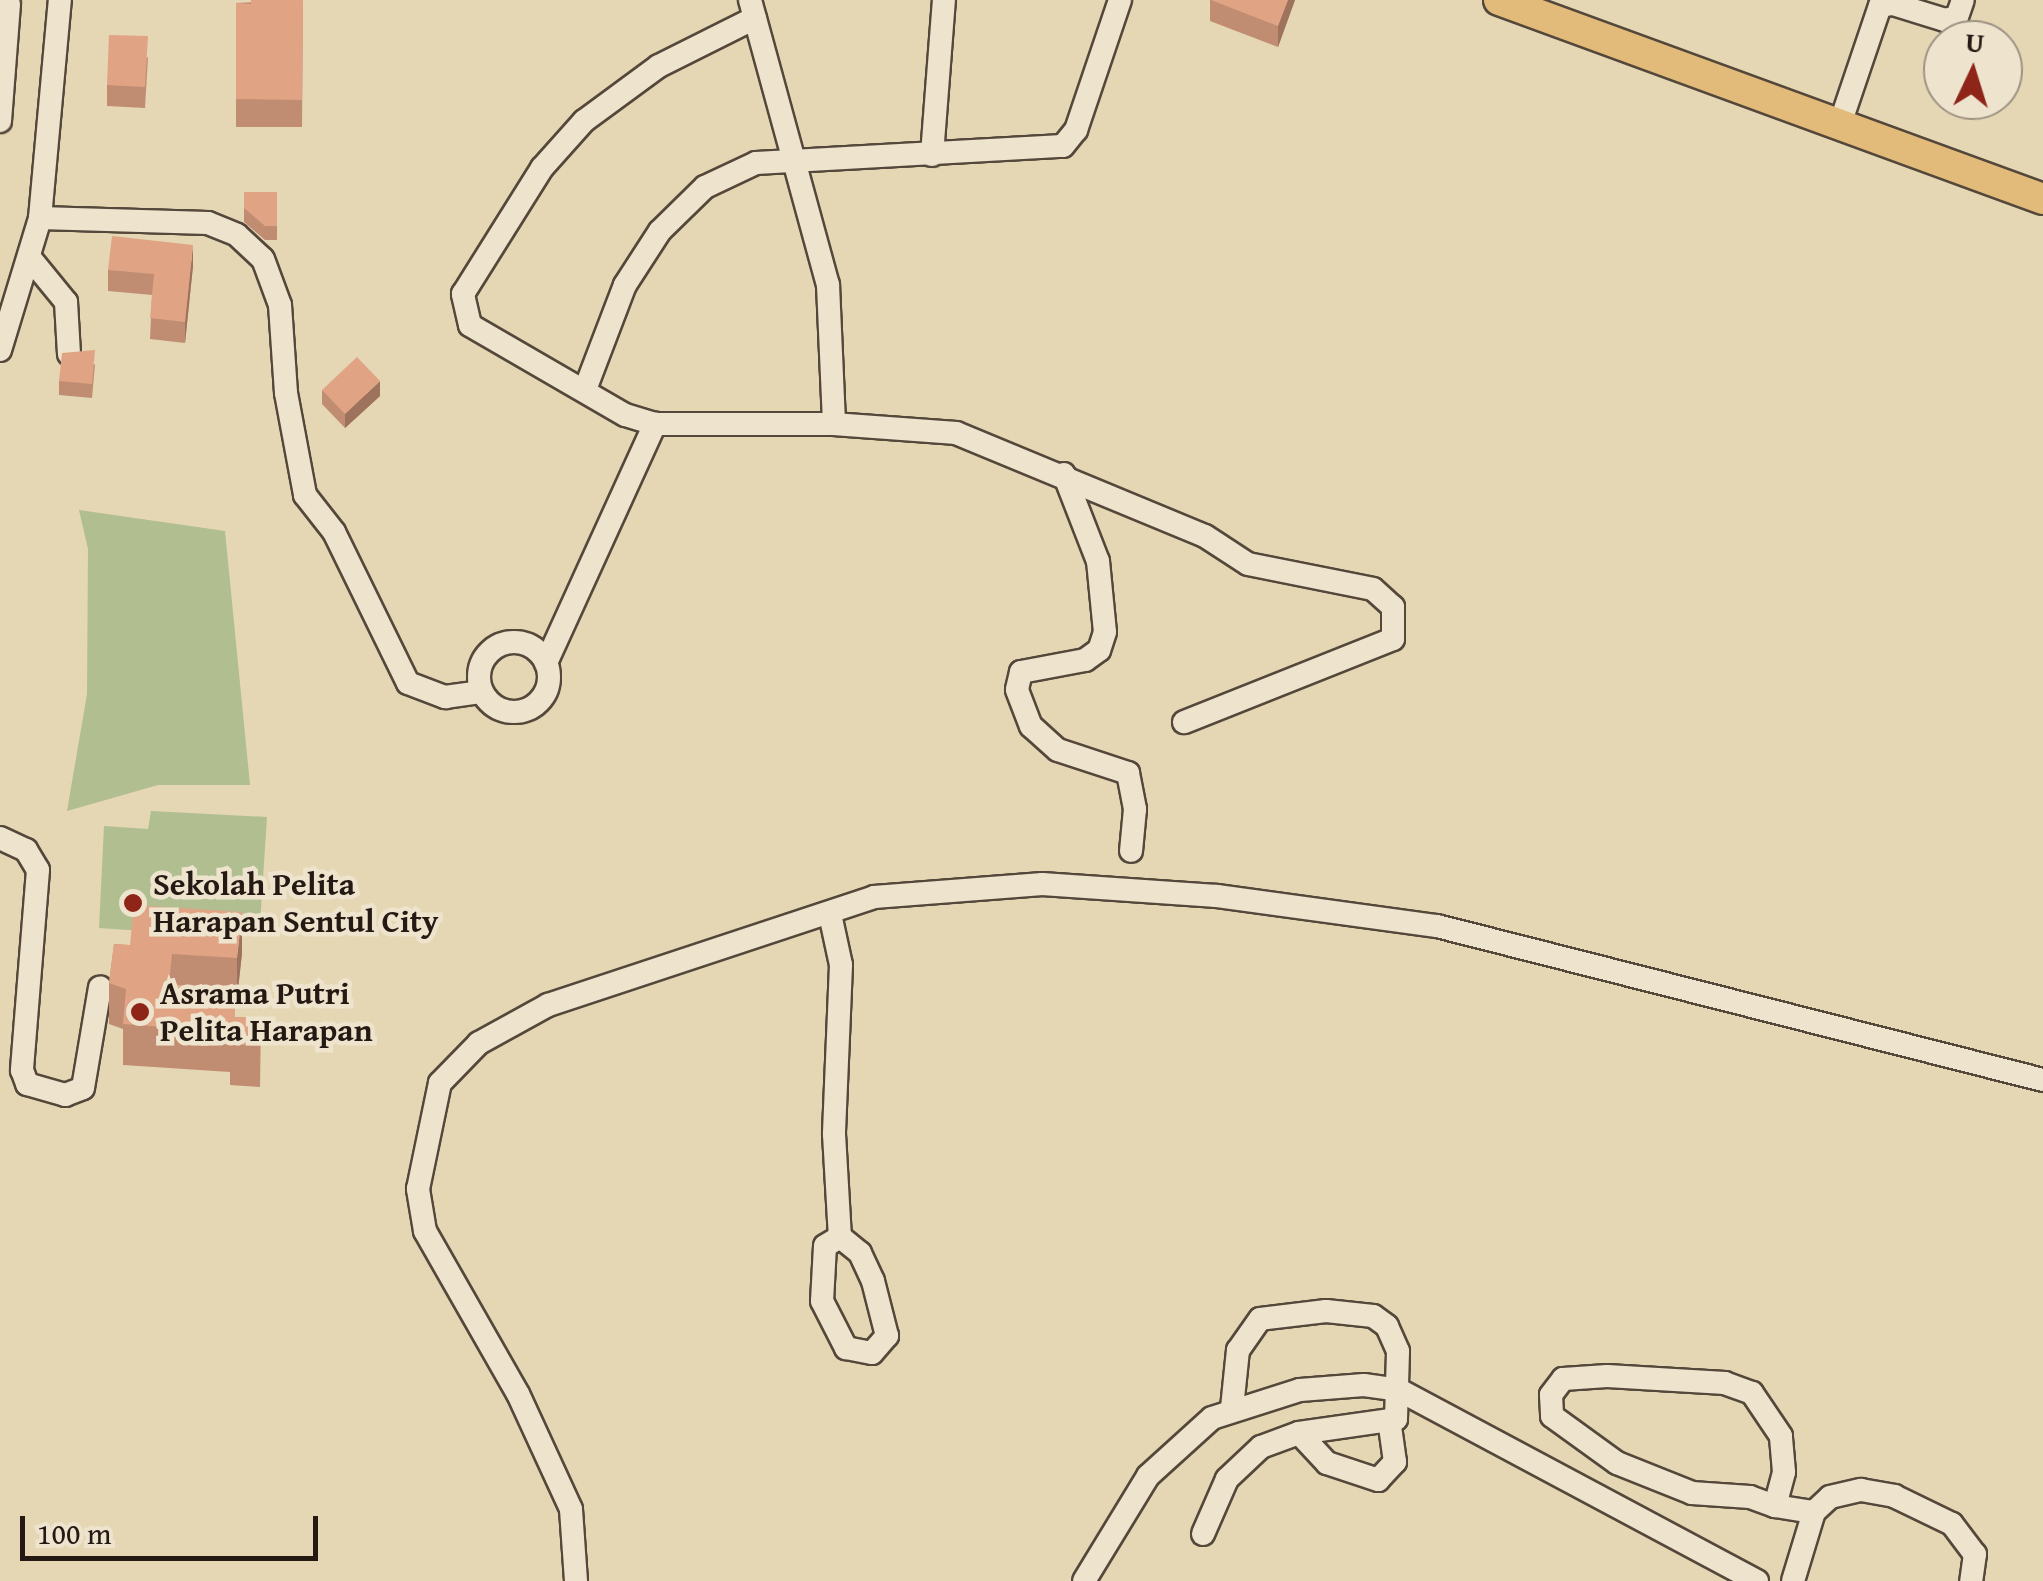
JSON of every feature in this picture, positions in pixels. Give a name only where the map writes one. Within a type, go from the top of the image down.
[{"type":"main road","points":[[1499,0],[2043,198]]},
{"type":"street","points":[[0,350],[40,218],[60,0]]},
{"type":"street","points":[[932,155],[944,0]]},
{"type":"street","points":[[586,387],[625,286],[681,207],[730,172],[790,159],[1053,150],[1071,141],[1120,0]]},
{"type":"street","points":[[1840,124],[1880,6],[1893,4],[1946,20],[1956,17],[1963,0]]},
{"type":"street","points":[[0,121],[9,4]]},
{"type":"street","points":[[834,424],[831,298],[790,159],[753,9],[659,66],[584,122],[542,168],[465,285],[462,304],[470,326],[586,387],[625,415],[656,424],[834,424],[956,433],[1064,474],[1205,536],[1248,564],[1373,588],[1393,607],[1393,639],[1184,722]]},
{"type":"street","points":[[40,218],[208,223],[237,235],[263,259],[280,304],[286,393],[305,496],[334,532],[408,683],[445,696],[482,692],[504,711],[533,706],[548,682],[546,663],[656,424]]},
{"type":"street","points":[[30,258],[66,302],[68,354]]},
{"type":"street","points":[[1064,474],[1098,562],[1104,632],[1099,650],[1086,660],[1022,672],[1017,690],[1032,726],[1058,750],[1128,773],[1135,809],[1131,851]]},
{"type":"street","points":[[482,692],[482,663],[504,644],[533,648],[546,663]]},
{"type":"street","points":[[0,838],[26,850],[38,870],[22,1070],[27,1084],[65,1095],[84,1088],[100,987]]},
{"type":"street","points":[[576,1581],[572,1509],[518,1394],[426,1231],[418,1189],[440,1084],[479,1043],[548,1005],[874,897],[1042,884],[1364,914],[1600,962],[2043,1080]]},
{"type":"street","points":[[830,914],[842,965],[834,1134],[840,1237],[860,1253],[873,1281],[886,1336],[872,1353],[846,1348],[822,1300],[825,1246],[840,1237]]},
{"type":"street","points":[[1232,1408],[1244,1334],[1260,1319],[1282,1314],[1373,1316],[1387,1326],[1398,1351],[1399,1390],[1390,1425],[1396,1462],[1378,1480],[1326,1463],[1299,1433]]},
{"type":"street","points":[[1775,1506],[1784,1472],[1781,1436],[1752,1393],[1724,1383],[1608,1376],[1563,1379],[1551,1395],[1552,1416],[1617,1463],[1692,1493],[1775,1506],[1814,1512]]},
{"type":"street","points":[[1084,1581],[1148,1476],[1171,1450],[1232,1408],[1328,1387],[1399,1390],[1757,1581]]},
{"type":"street","points":[[1202,1534],[1227,1479],[1261,1447],[1299,1433],[1390,1425]]},
{"type":"street","points":[[1793,1581],[1814,1512],[1844,1491],[1894,1496],[1967,1539],[1975,1554],[1971,1581]]},
{"type":"green space","points":[[79,510],[225,531],[250,785],[158,785],[67,811],[87,694],[88,549]]},
{"type":"green space","points":[[151,811],[267,817],[260,924],[146,917],[143,931],[99,928],[104,826],[148,829]]},
{"type":"building","points":[[251,0],[303,0],[302,100],[236,99],[236,3],[251,4]]},
{"type":"building","points":[[1211,0],[1288,0],[1278,26]]},
{"type":"building","points":[[109,35],[148,36],[145,87],[107,85]]},
{"type":"building","points":[[244,192],[277,192],[277,226],[265,226],[244,208]]},
{"type":"building","points":[[112,236],[193,245],[185,322],[150,318],[154,274],[108,270]]},
{"type":"building","points":[[95,350],[92,384],[59,381],[62,353]]},
{"type":"building","points":[[357,357],[380,381],[345,414],[322,390]]},
{"type":"building","points":[[134,905],[242,912],[237,958],[172,954],[169,984],[235,990],[235,1017],[261,1018],[260,1046],[230,1044],[231,1032],[123,1024],[126,989],[109,983],[114,944],[130,945]]},
{"type":"place","name":"Sekolah Pelita Harapan Sentul City","points":[[133,903]]},
{"type":"place","name":"Asrama Putri Pelita Harapan","points":[[140,1012]]}]
